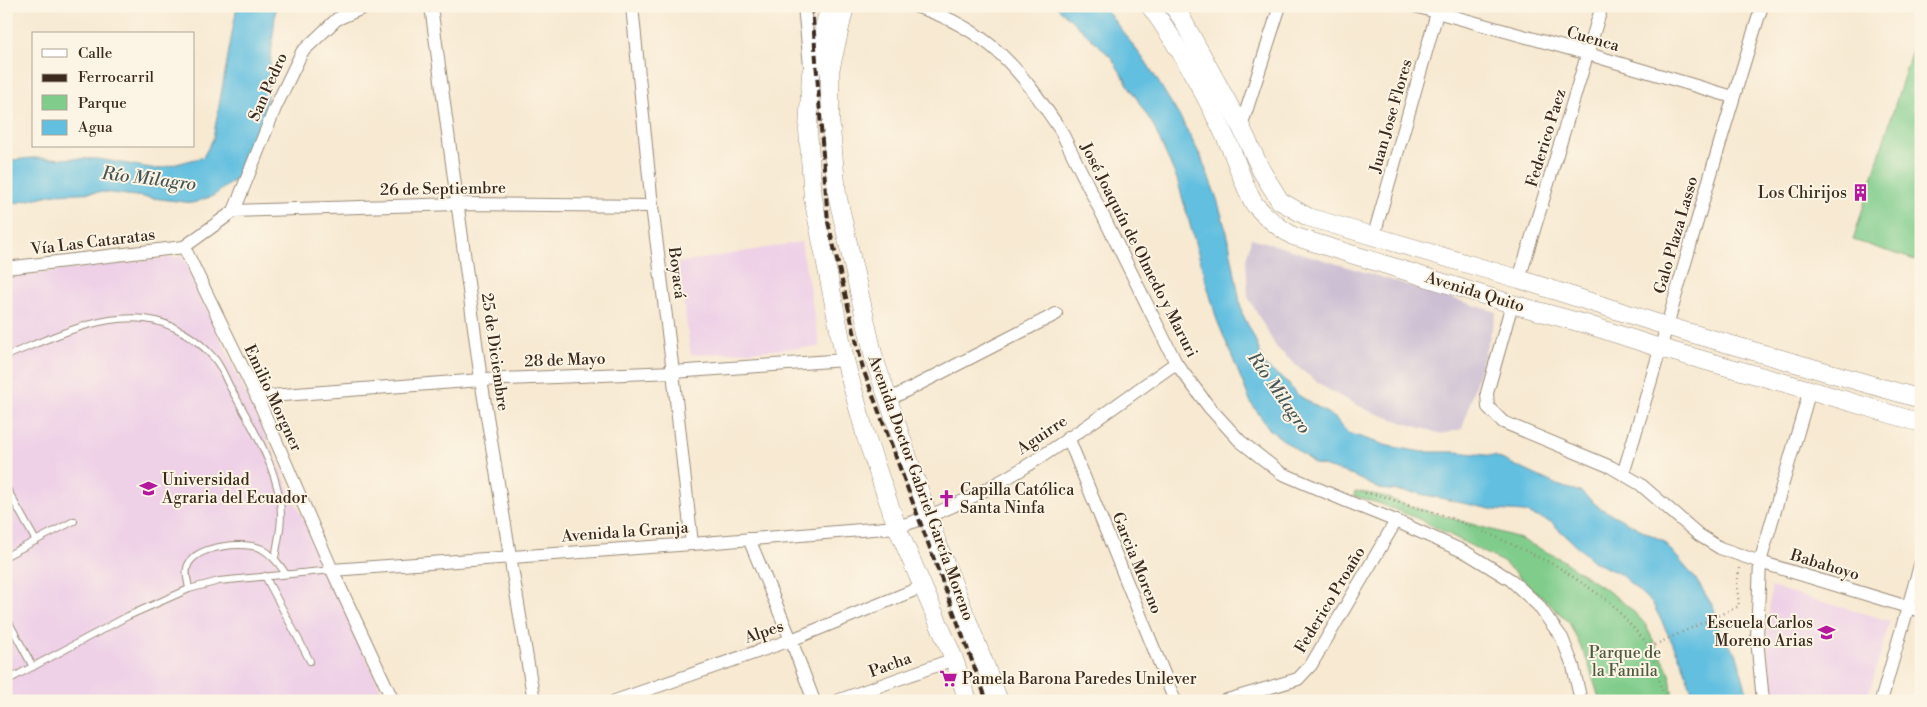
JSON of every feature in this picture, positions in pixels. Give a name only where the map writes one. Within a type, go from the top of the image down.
[{"type":"main road","name":"Avenida Doctor Gabriel García Moreno","points":[[830,6],[811,74],[808,130],[813,198],[845,360],[866,437],[897,527],[954,659],[968,701]]},
{"type":"main road","name":"Avenida Doctor Gabriel García Moreno","points":[[845,6],[830,71],[830,118],[837,194],[874,358],[923,518],[999,701]]},
{"type":"main road","name":"Avenida Quito","points":[[1150,6],[1183,57],[1207,100],[1231,149],[1254,204],[1279,228],[1293,236],[1512,304],[1921,423]]},
{"type":"main road","name":"Avenida Quito","points":[[1173,6],[1181,17],[1241,127],[1261,170],[1280,201],[1308,216],[1519,279],[1666,326],[1921,399]]},
{"type":"street","name":"San Pedro","points":[[234,211],[275,108],[302,52],[337,18],[367,6]]},
{"type":"street","name":"25 de Diciembre","points":[[431,6],[481,380],[534,701]]},
{"type":"street","name":"Boyacá","points":[[632,6],[652,206],[692,544]]},
{"type":"street","points":[[804,6],[811,74]]},
{"type":"street","name":"José Joaquín de Olmedo y Maruri","points":[[915,6],[961,24],[981,37],[1019,71],[1039,97],[1061,131],[1176,363],[1208,407],[1240,441],[1281,473],[1396,520],[1467,553],[1511,580],[1538,605],[1562,638],[1573,666],[1581,701]]},
{"type":"street","points":[[1241,127],[1280,6]]},
{"type":"street","name":"Cuenca","points":[[1415,6],[1438,9],[1732,97]]},
{"type":"street","name":"Federico Paez","points":[[1519,279],[1602,6]]},
{"type":"street","name":"Galo Plaza Lasso","points":[[1623,474],[1732,97],[1762,6]]},
{"type":"street","name":"Juan Jose Flores","points":[[1374,235],[1438,9]]},
{"type":"street","name":"26 de Septiembre","points":[[234,211],[458,204],[652,206]]},
{"type":"street","points":[[184,247],[234,211]]},
{"type":"street","name":"Vía Las Cataratas","points":[[6,268],[184,247]]},
{"type":"street","name":"Emilio Morgner","points":[[184,247],[256,398],[332,570],[393,701]]},
{"type":"street","name":"Babahoyo","points":[[1512,304],[1487,393],[1488,408],[1503,422],[1611,467],[1640,484],[1699,535],[1720,548],[1921,611]]},
{"type":"street","points":[[888,400],[1056,314]]},
{"type":"street","name":"28 de Mayo","points":[[256,398],[481,380],[673,372],[845,360]]},
{"type":"street","name":"Aguirre","points":[[923,518],[998,484],[1176,363]]},
{"type":"street","points":[[1763,701],[1757,639],[1760,562],[1810,390]]},
{"type":"street","name":"Garcia Moreno","points":[[1068,437],[1175,701]]},
{"type":"street","name":"Avenida la Granja","points":[[332,570],[897,527],[923,518]]},
{"type":"street","name":"Federico Proaño","points":[[1224,701],[1298,679],[1311,665],[1396,520]]},
{"type":"street","points":[[749,539],[814,701]]},
{"type":"street","points":[[1881,701],[1921,562]]},
{"type":"street","name":"Alpes","points":[[615,701],[791,640],[922,587]]},
{"type":"street","name":"Pacha","points":[[838,701],[954,659]]},
{"type":"lane","points":[[6,356],[70,331],[113,320],[145,319],[170,326],[198,342],[215,359],[270,465],[280,501],[281,521],[275,558]]},
{"type":"lane","points":[[6,487],[36,541]]},
{"type":"lane","points":[[6,556],[74,521]]},
{"type":"lane","points":[[189,589],[186,572],[189,562],[198,555],[215,548],[241,544],[262,549],[275,558],[286,574]]},
{"type":"lane","points":[[6,681],[34,668],[128,616],[189,589],[219,581],[332,570]]},
{"type":"lane","points":[[265,576],[310,661]]},
{"type":"lane","points":[[6,617],[34,668]]},
{"type":"path","points":[[1351,503],[1355,491],[1382,496],[1440,514],[1492,535],[1557,566],[1610,602],[1650,647],[1665,701]]},
{"type":"path","points":[[1650,647],[1739,606],[1737,586],[1741,555]]},
{"type":"shaded area","points":[[1251,238],[1497,312],[1462,429],[1442,434],[1369,411],[1330,391],[1300,369],[1276,347],[1248,297],[1246,260]]},
{"type":"shaded area","points":[[801,242],[820,347],[691,355],[678,263]]},
{"type":"shaded area","name":"Universidad Agraria del Ecuador","points":[[183,256],[386,701],[6,701],[6,277]]},
{"type":"shaded area","name":"Escuela Carlos Moreno Arias","points":[[1771,587],[1890,621],[1867,701],[1771,701],[1767,644]]},
{"type":"green space","points":[[1921,21],[1921,262],[1853,240]]},
{"type":"green space","name":"Parque de la Famila","points":[[1355,491],[1383,496],[1406,505],[1516,537],[1559,558],[1615,596],[1645,624],[1670,674],[1673,701],[1600,701],[1588,663],[1569,622],[1503,562],[1419,519],[1354,496]]},
{"type":"water","name":"Río Milagro","points":[[237,6],[276,6],[266,106],[259,135],[240,176],[213,196],[193,203],[103,192],[55,194],[6,205],[6,161],[31,158],[98,159],[157,169],[203,157],[213,139]]},
{"type":"water","name":"Río Milagro","points":[[1056,6],[1103,6],[1148,65],[1181,119],[1201,157],[1217,199],[1228,237],[1242,313],[1265,366],[1287,382],[1295,393],[1335,418],[1348,433],[1388,446],[1422,452],[1456,452],[1495,456],[1557,485],[1581,492],[1600,508],[1663,541],[1695,578],[1714,608],[1721,638],[1736,652],[1746,689],[1744,701],[1692,701],[1693,695],[1683,664],[1653,604],[1620,574],[1594,562],[1551,522],[1524,512],[1495,510],[1416,493],[1380,489],[1347,473],[1315,464],[1270,430],[1251,403],[1217,320],[1177,179],[1153,125],[1111,57]]},
{"type":"railway","points":[[812,6],[828,222],[863,369],[987,701]]},
{"type":"place","name":"Los Chirijos","points":[[1861,193]]},
{"type":"place","name":"Universidad Agraria del Ecuador","points":[[148,489]]},
{"type":"place","name":"Capilla Católica Santa Ninfa","points":[[946,499]]},
{"type":"place","name":"Escuela Carlos Moreno Arias","points":[[1827,632]]},
{"type":"place","name":"Pamela Barona Paredes Unilever","points":[[948,679]]}]
